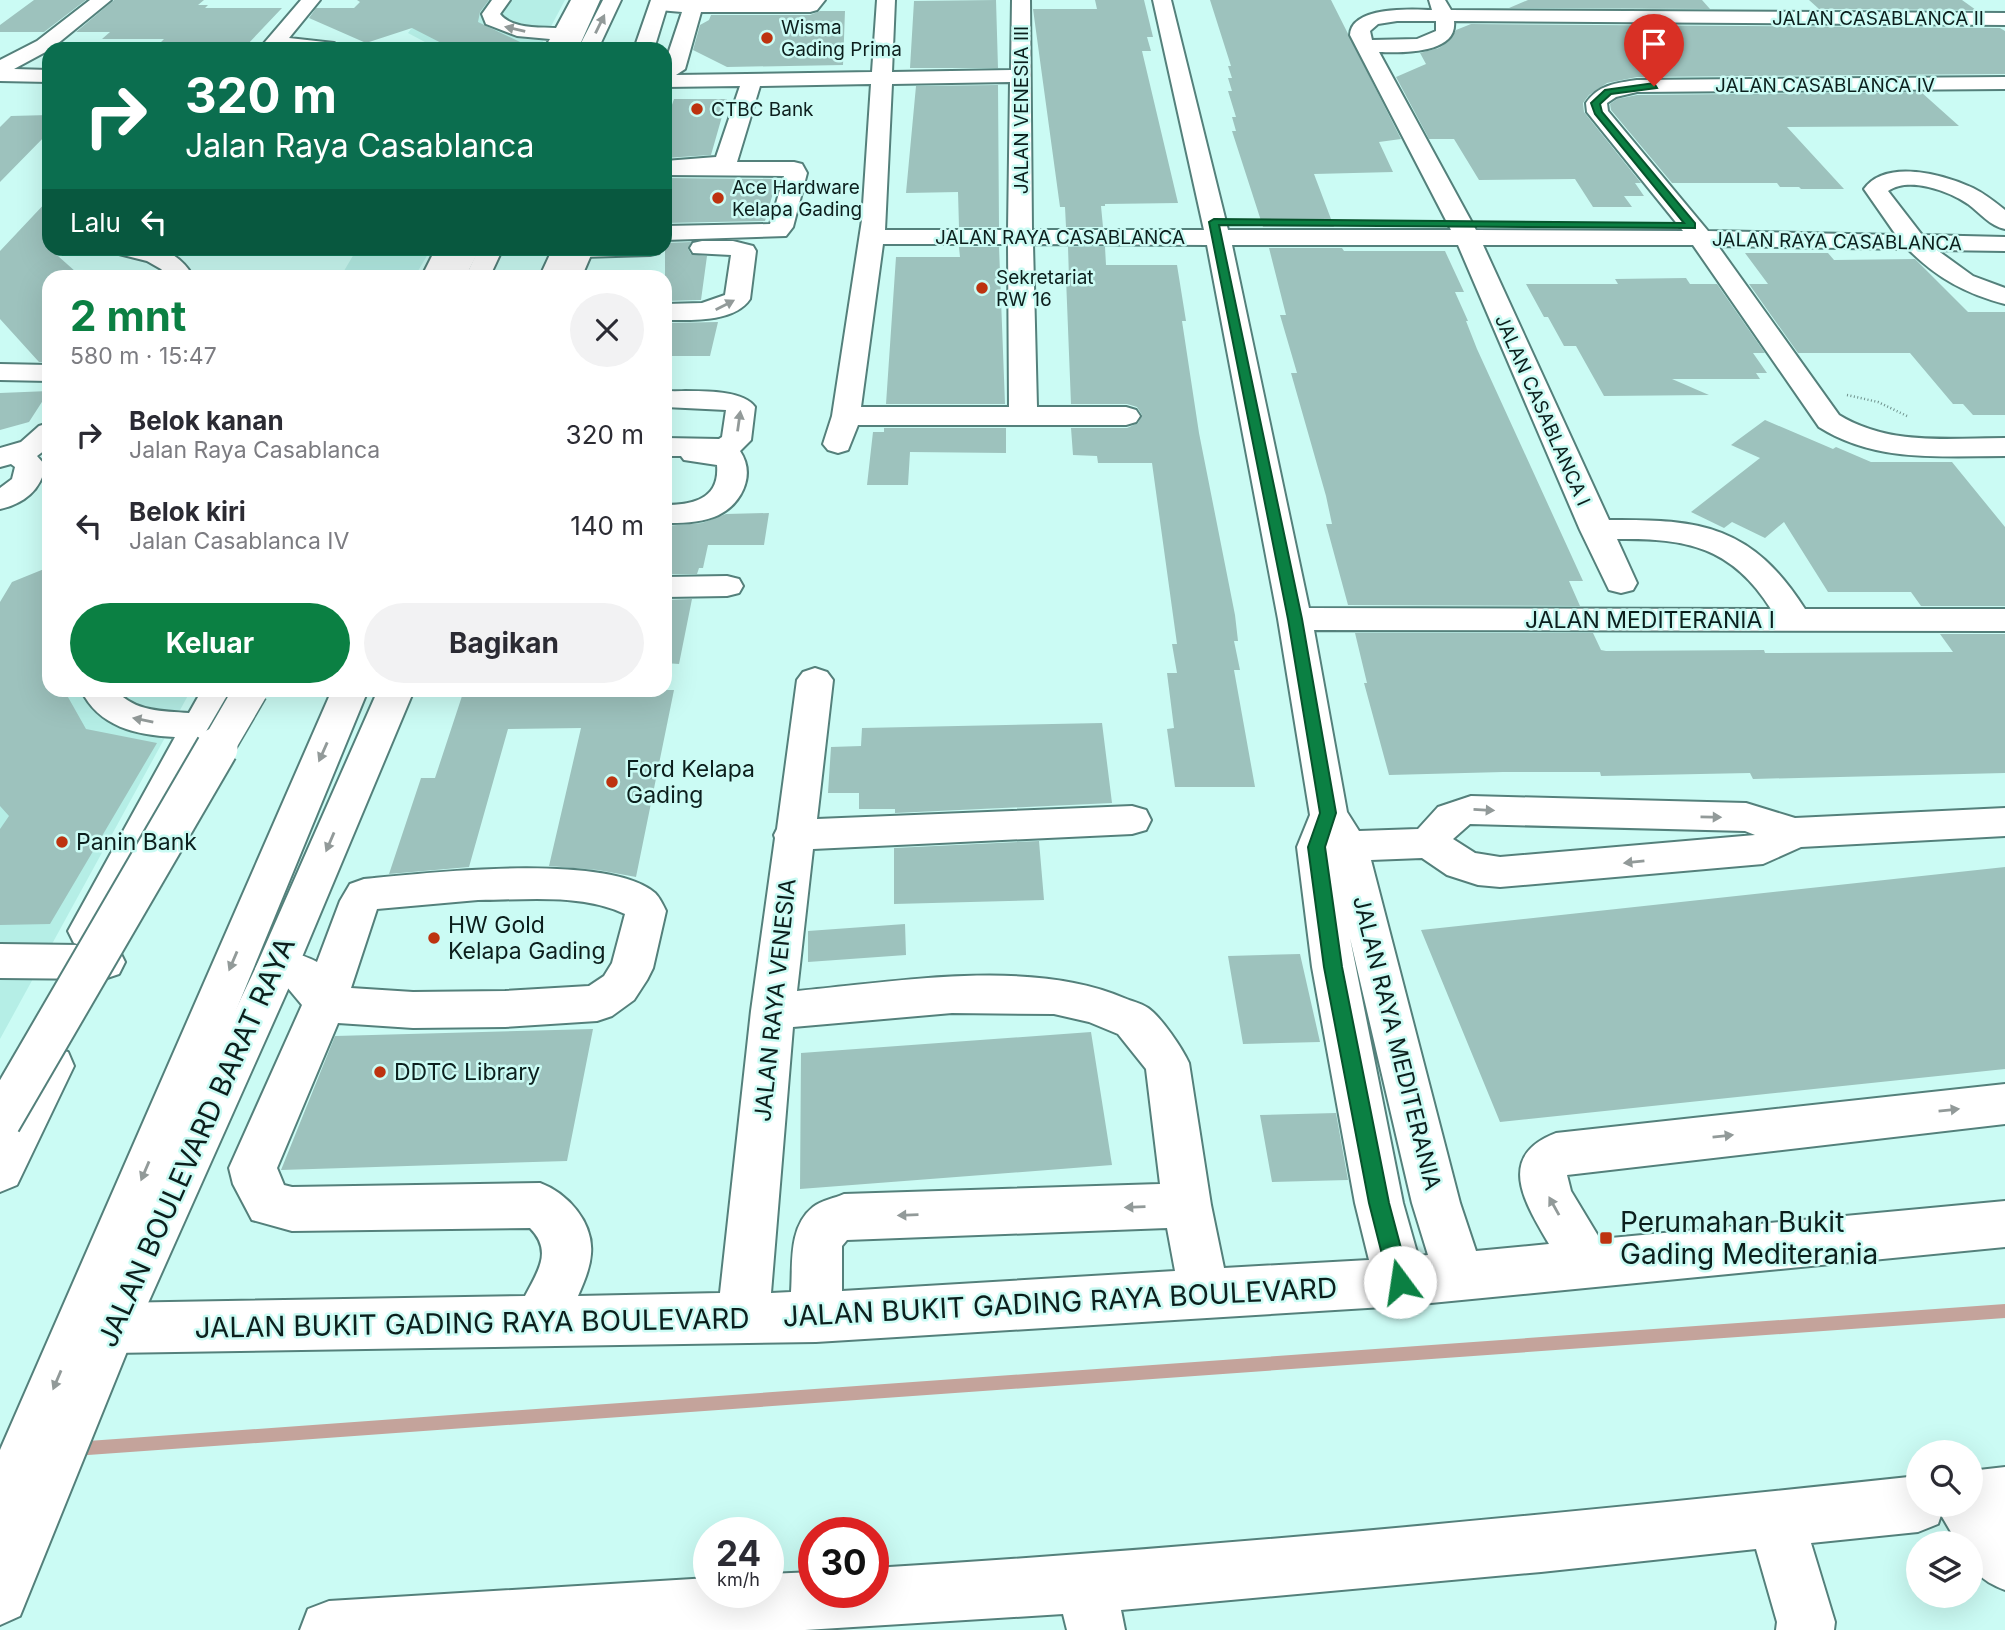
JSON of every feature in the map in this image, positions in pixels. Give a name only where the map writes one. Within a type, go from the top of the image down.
[{"type":"main road","points":[[54,42],[102,0]]},
{"type":"main road","points":[[276,42],[311,0]]},
{"type":"main road","points":[[500,0],[491,14],[493,20],[500,25],[556,42]]},
{"type":"main road","points":[[563,42],[580,0]]},
{"type":"main road","points":[[563,42],[591,0]]},
{"type":"main road","points":[[591,42],[612,0]]},
{"type":"main road","points":[[665,2],[810,6],[816,0]]},
{"type":"main road","points":[[838,444],[846,416],[872,229],[877,77],[886,0]]},
{"type":"main road","name":"JALAN VENESIA III","points":[[1021,0],[1023,415]]},
{"type":"main road","name":"JALAN RAYA MEDITERANIA","points":[[1162,0],[1216,230],[1295,619],[1331,835],[1390,1017],[1436,1203],[1460,1277]]},
{"type":"main road","points":[[647,42],[665,2]]},
{"type":"main road","points":[[654,42],[665,2]]},
{"type":"main road","points":[[672,63],[695,3]]},
{"type":"main road","points":[[1365,45],[1399,47],[1429,42],[1445,33],[1440,8]]},
{"type":"main road","name":"JALAN CASABLANCA II","points":[[1365,45],[1360,29],[1373,20],[1440,8],[2005,19]]},
{"type":"main road","points":[[1365,45],[1464,231]]},
{"type":"main road","points":[[0,54],[42,51]]},
{"type":"main road","points":[[0,69],[42,52]]},
{"type":"main road","points":[[0,94],[23,76],[42,53]]},
{"type":"main road","points":[[672,73],[753,81]]},
{"type":"main road","points":[[0,75],[42,76]]},
{"type":"main road","points":[[672,94],[753,81],[1021,76]]},
{"type":"main road","points":[[672,166],[725,164],[753,81]]},
{"type":"main road","name":"JALAN CASABLANCA IV","points":[[1696,232],[1598,112],[1596,103],[1600,97],[1622,89],[1654,86],[2005,83]]},
{"type":"main road","points":[[0,94],[42,94]]},
{"type":"main road","points":[[672,166],[794,169],[796,173],[781,227],[777,231],[672,233]]},
{"type":"main road","points":[[2005,222],[1973,198],[1949,186],[1918,179],[1885,182],[1876,189],[1908,235],[1946,272],[1964,284],[2005,296]]},
{"type":"main road","name":"JALAN RAYA CASABLANCA","points":[[1908,235],[2005,228]]},
{"type":"main road","name":"JALAN RAYA CASABLANCA","points":[[872,229],[1696,232],[1908,235],[2005,244]]},
{"type":"main road","name":"JALAN CASABLANCA I","points":[[1464,231],[1621,583]]},
{"type":"main road","points":[[1696,232],[1829,421],[1843,432],[1884,445],[2005,447]]},
{"type":"main road","points":[[672,248],[733,248],[744,251],[737,299],[723,308],[708,312],[672,312]]},
{"type":"main road","points":[[119,256],[166,261],[177,270]]},
{"type":"main road","points":[[560,270],[576,256]]},
{"type":"main road","points":[[0,372],[42,373]]},
{"type":"main road","points":[[672,399],[732,402],[741,407],[736,440],[727,447],[672,447]]},
{"type":"main road","points":[[846,416],[1126,416]]},
{"type":"main road","points":[[8,455],[31,448],[42,438]]},
{"type":"main road","points":[[672,453],[718,454],[729,457],[734,466],[730,489],[713,505],[702,511],[672,513]]},
{"type":"main road","points":[[0,500],[22,488],[29,477],[30,465],[8,455]]},
{"type":"main road","points":[[1596,530],[1675,531],[1714,540],[1738,551],[1756,565],[1778,591],[1790,612]]},
{"type":"main road","points":[[672,587],[727,586]]},
{"type":"main road","name":"JALAN MEDITERANIA I","points":[[1295,619],[2005,620]]},
{"type":"main road","name":"JALAN RAYA VENESIA","points":[[726,1320],[773,1011],[793,835],[815,680]]},
{"type":"main road","points":[[102,697],[120,714],[141,721],[200,726]]},
{"type":"main road","points":[[0,1170],[88,962],[215,697]]},
{"type":"main road","points":[[0,1096],[88,962],[239,697]]},
{"type":"main road","points":[[0,1121],[247,697]]},
{"type":"main road","points":[[0,1516],[347,697]]},
{"type":"main road","name":"JALAN BOULEVARD BARAT RAYA","points":[[5,1583],[106,1341],[276,969],[393,697]]},
{"type":"main road","points":[[1429,842],[1435,832],[1454,815],[1471,810],[1746,817],[1795,833],[2005,822]]},
{"type":"main road","points":[[793,835],[1132,820]]},
{"type":"main road","points":[[1331,835],[1429,842],[1461,864],[1478,870],[1500,872],[1598,866],[1763,849],[1795,833]]},
{"type":"main road","name":"JALAN RAYA MEDITERANIA","points":[[1331,835],[1333,967],[1379,1203],[1400,1282]]},
{"type":"main road","points":[[324,1004],[413,1010],[505,1009],[597,1003],[619,988],[632,968],[646,911],[639,902],[618,893],[559,885],[478,884],[370,893],[360,901],[324,1004],[253,1168],[257,1184],[269,1204],[292,1209],[540,1205],[558,1223],[567,1245],[562,1272],[559,1322]]},
{"type":"main road","points":[[0,961],[88,962]]},
{"type":"main road","points":[[276,969],[294,969],[304,976],[324,1004]]},
{"type":"main road","points":[[773,1011],[952,995],[1042,996],[1096,1005],[1133,1021],[1167,1063],[1187,1205],[1204,1293]]},
{"type":"main road","points":[[1343,1017],[1390,1017]]},
{"type":"main road","points":[[1588,1265],[1548,1198],[1542,1168],[1556,1154],[2005,1104]]},
{"type":"main road","points":[[816,1317],[818,1239],[830,1223],[844,1217],[1187,1205]]},
{"type":"main road","name":"JALAN BUKIT GADING RAYA BOULEVARD","points":[[106,1341],[418,1321],[559,1322],[816,1317],[1400,1282],[2005,1224]]},
{"type":"main road","points":[[1983,1498],[2005,1495]]},
{"type":"main road","points":[[329,1630],[1091,1607],[1541,1544],[1906,1505]]},
{"type":"main road","points":[[1973,1517],[2005,1562]]},
{"type":"main road","points":[[1775,1519],[1806,1622],[1805,1630]]},
{"type":"shaded area","points":[[433,0],[565,0],[543,42],[425,42],[408,33]]},
{"type":"shaded area","points":[[353,256],[427,256],[419,270],[345,270]]},
{"type":"shaded area","points":[[0,617],[42,680],[42,697],[187,697],[0,1039]]},
{"type":"building","points":[[34,0],[86,0],[44,32],[0,32],[0,25]]},
{"type":"building","points":[[114,0],[204,0],[198,5],[208,5],[205,8],[282,8],[250,42],[102,39],[110,32],[76,32]]},
{"type":"building","points":[[357,0],[489,0],[480,12],[478,22],[520,42],[439,42],[412,28],[364,42],[309,18],[316,8],[354,8],[360,2]]},
{"type":"building","points":[[996,0],[998,68],[910,68],[914,1]]},
{"type":"building","points":[[1095,0],[1144,0],[1153,37],[1147,37],[1151,51],[1142,51],[1178,203],[1105,204],[1101,206],[1103,227],[1066,227],[1065,207],[1060,207],[1033,9],[1097,9]]},
{"type":"building","points":[[1210,0],[1331,0],[1401,139],[1379,142],[1393,172],[1314,174],[1334,227],[1263,227],[1232,131],[1236,131],[1232,117],[1236,117],[1228,91],[1232,91],[1228,78],[1232,78],[1228,66],[1231,66]]},
{"type":"building","points":[[1528,0],[1702,0],[1710,9],[1509,8]]},
{"type":"building","points":[[1809,0],[1962,0],[1976,10],[1819,9]]},
{"type":"building","name":"Wisma Gading Prima","points":[[820,11],[845,11],[843,65],[727,67],[693,50],[700,25],[709,20],[711,15],[810,15]]},
{"type":"building","points":[[1471,24],[2000,28],[2005,31],[2005,74],[1637,77],[1607,83],[1589,95],[1583,103],[1584,112],[1641,183],[1635,183],[1644,196],[1624,196],[1632,207],[1593,207],[1575,179],[1479,180],[1454,139],[1429,139],[1396,77],[1426,64],[1420,53],[1439,48],[1449,41],[1456,30]]},
{"type":"building","points":[[998,85],[999,227],[959,227],[958,192],[906,193],[916,86]]},
{"type":"building","points":[[1921,92],[1959,126],[1787,127],[1844,189],[1801,189],[1780,187],[1777,183],[1672,183],[1611,110],[1610,104],[1617,99],[1637,95]]},
{"type":"building","points":[[674,99],[727,99],[711,155],[672,158]]},
{"type":"building","points":[[42,115],[42,139],[0,182],[0,127],[11,116]]},
{"type":"building","name":"Ace Hardware Kelapa Gading","points":[[672,178],[777,179],[765,221],[672,223]]},
{"type":"building","points":[[42,206],[42,256],[58,256],[74,270],[42,270],[42,362],[39,362],[0,319],[0,251]]},
{"type":"building","points":[[691,242],[688,249],[691,254],[707,256],[701,300],[672,301],[672,270],[665,270],[665,256],[672,256],[672,243]]},
{"type":"building","points":[[959,247],[999,247],[1005,404],[886,404],[896,257],[960,257]]},
{"type":"building","points":[[1068,247],[1105,247],[1106,265],[1177,265],[1186,321],[1182,321],[1199,433],[1235,615],[1238,641],[1234,641],[1240,670],[1234,670],[1255,787],[1175,787],[1167,729],[1174,728],[1167,673],[1177,673],[1172,644],[1177,644],[1152,463],[1098,463],[1097,456],[1073,455],[1071,428],[1127,428],[1138,423],[1142,415],[1137,407],[1127,404],[1071,404],[1066,278],[1069,278]]},
{"type":"building","points":[[1269,248],[1445,251],[1464,292],[1455,292],[1477,349],[1583,581],[1569,581],[1580,606],[1348,605],[1326,524],[1332,524],[1326,496],[1291,373],[1297,373],[1280,315],[1286,315]]},
{"type":"building","points":[[1745,253],[1828,253],[1834,260],[1915,259],[1968,312],[2005,312],[2005,415],[1973,415],[1963,404],[1953,404],[1910,353],[1798,353],[1749,284],[1768,284]]},
{"type":"building","points":[[1686,278],[1690,284],[1717,284],[1765,353],[1753,353],[1767,373],[1756,373],[1760,379],[1672,379],[1709,395],[1604,396],[1576,346],[1564,346],[1526,284],[1618,284],[1615,279]]},
{"type":"building","points":[[718,322],[710,356],[672,356],[672,323]]},
{"type":"building","points":[[42,391],[42,402],[29,422],[0,430],[0,393]]},
{"type":"building","points":[[1765,420],[1871,462],[1952,462],[2005,527],[2005,606],[1921,606],[1911,592],[1828,592],[1784,522],[1765,538],[1732,522],[1724,528],[1691,512],[1760,458],[1731,445]]},
{"type":"building","points":[[884,428],[1006,428],[1006,453],[910,452],[908,485],[867,485],[873,432],[884,432]]},
{"type":"building","points":[[769,513],[764,545],[708,545],[703,568],[699,568],[697,574],[672,574],[672,525],[702,523],[726,514]]},
{"type":"building","points":[[42,570],[42,697],[68,697],[86,729],[157,743],[50,924],[0,925],[0,829],[9,816],[0,806],[0,602],[12,582]]},
{"type":"building","points":[[692,599],[679,664],[672,664],[672,600]]},
{"type":"building","points":[[1355,633],[1593,633],[1601,650],[1606,651],[1764,650],[1765,653],[1953,652],[1940,634],[2005,634],[2005,773],[1753,779],[1750,773],[1601,776],[1600,772],[1503,772],[1389,775],[1364,683],[1367,683]]},
{"type":"building","points":[[674,690],[636,877],[598,870],[549,866],[581,728],[508,729],[469,867],[389,874],[421,778],[435,778],[462,697],[672,697]]},
{"type":"building","points":[[1102,723],[1112,803],[895,813],[895,809],[859,809],[859,793],[828,793],[831,747],[861,746],[862,728]]},
{"type":"building","points":[[1039,841],[1044,900],[894,904],[894,848]]},
{"type":"building","points":[[2005,867],[2005,1069],[1500,1122],[1421,930]]},
{"type":"building","points":[[905,924],[906,955],[808,962],[808,931]]},
{"type":"building","points":[[1300,954],[1320,1042],[1243,1044],[1228,956]]},
{"type":"building","points":[[593,1029],[567,1161],[281,1170],[335,1036]]},
{"type":"building","points":[[1091,1032],[1112,1165],[800,1189],[801,1053]]},
{"type":"building","points":[[1336,1113],[1348,1180],[1272,1182],[1260,1115]]},
{"type":"waterway","points":[[74,1449],[2005,1311]]},
{"type":"place","name":"Wisma Gading Prima","points":[[767,38]]},
{"type":"place","name":"CTBC Bank","points":[[697,109]]},
{"type":"place","name":"Ace Hardware Kelapa Gading","points":[[718,198]]},
{"type":"place","name":"Sekretariat RW 16","points":[[982,288]]},
{"type":"place","name":"Ford Kelapa Gading","points":[[612,782]]},
{"type":"place","name":"Panin Bank","points":[[62,842]]},
{"type":"place","name":"HW Gold Kelapa Gading","points":[[434,938]]},
{"type":"place","name":"DDTC Library","points":[[380,1072]]},
{"type":"place","name":"Perumahan Bukit Gading Mediterania","points":[[1606,1238]]},
{"type":"route","points":[[1400,1282],[1379,1203],[1333,967],[1317,847],[1328,813],[1295,619],[1214,222],[1692,226],[1598,112],[1596,103],[1608,92],[1637,86],[1654,86]]}]
